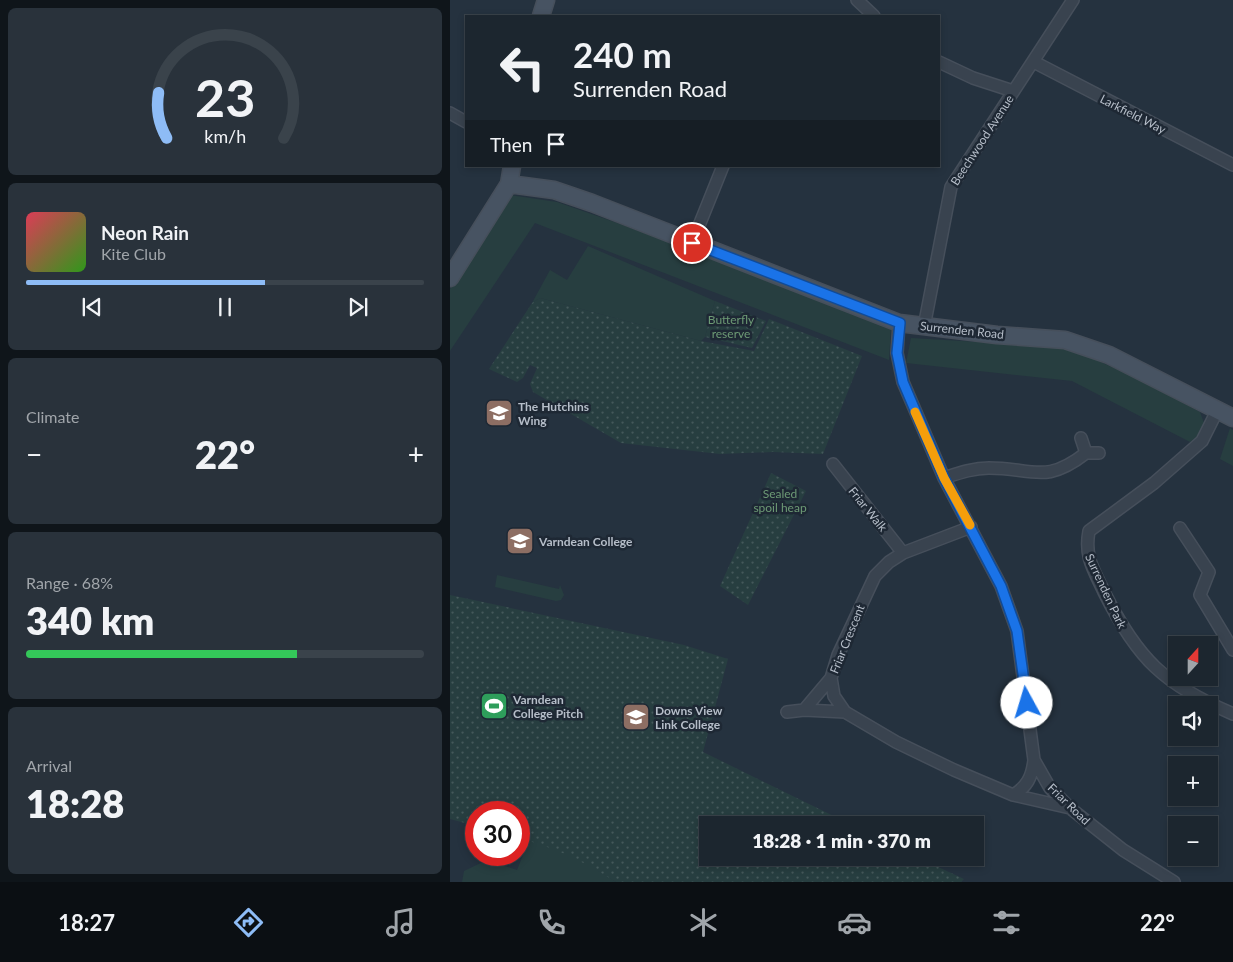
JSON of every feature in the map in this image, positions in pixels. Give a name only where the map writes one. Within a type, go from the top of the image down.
[{"type":"street","points":[[541,15],[546,0]]},
{"type":"street","points":[[857,0],[873,15]]},
{"type":"street","name":"Beechwood Avenue","points":[[924,326],[951,187],[1073,0]]},
{"type":"street","points":[[940,62],[973,78],[1013,91]]},
{"type":"street","name":"Larkfield Way","points":[[1034,62],[1233,165]]},
{"type":"street","points":[[450,113],[465,121]]},
{"type":"street","points":[[450,278],[509,184],[512,167]]},
{"type":"street","points":[[692,243],[723,167]]},
{"type":"street","name":"Surrenden Road","points":[[509,184],[554,190],[900,323],[1066,340],[1109,355],[1233,418]]},
{"type":"street","name":"Friar Road","points":[[900,323],[898,365],[944,478],[1001,586],[1017,631],[1034,760],[1050,788],[1070,808],[1123,850],[1174,882]]},
{"type":"street","name":"Surrenden Park","points":[[1217,411],[1202,441],[1154,483],[1089,531],[1086,547],[1090,562],[1121,625],[1143,656],[1174,684],[1233,714]]},
{"type":"street","points":[[1081,438],[1086,453]]},
{"type":"street","points":[[944,478],[974,468],[1042,474],[1060,469],[1086,453],[1099,453]]},
{"type":"street","name":"Friar Walk","points":[[833,464],[903,553]]},
{"type":"street","name":"Friar Crescent","points":[[845,712],[834,696],[831,678],[845,637],[875,576],[889,562],[903,553],[971,527]]},
{"type":"street","points":[[1180,528],[1209,572],[1200,595],[1233,650]]},
{"type":"street","points":[[804,710],[831,678]]},
{"type":"street","points":[[787,712],[804,710],[845,712],[896,742],[1013,795],[1070,808]]},
{"type":"street","points":[[1013,795],[1023,789],[1029,782],[1034,760]]},
{"type":"green space","points":[[510,195],[557,202],[623,225],[891,327],[889,360],[535,223],[450,351],[450,289]]},
{"type":"green space","points":[[588,246],[715,301],[705,337],[701,341],[540,298],[532,303],[550,270],[567,280]]},
{"type":"green space","points":[[540,298],[701,341],[754,351],[769,319],[862,356],[823,454],[773,452],[720,454],[621,443],[533,392],[530,384],[537,368],[530,365],[523,378],[517,382],[489,369],[532,303]]},
{"type":"green space","name":"Butterfly reserve","points":[[715,301],[766,321],[752,348],[705,337]]},
{"type":"green space","points":[[911,338],[1067,347],[1139,379],[1200,412],[1204,423],[1200,435],[1190,442],[1072,381],[906,363]]},
{"type":"green space","points":[[1230,428],[1233,430],[1233,466],[1220,459]]},
{"type":"green space","name":"Sealed spoil heap","points":[[771,473],[806,491],[748,605],[720,586]]},
{"type":"green space","points":[[497,575],[559,589],[560,585],[564,595],[561,600],[556,601],[495,587]]},
{"type":"green space","points":[[450,595],[684,645],[728,659],[703,752],[834,816],[699,816],[699,866],[936,866],[964,879],[961,882],[616,882],[569,856],[530,841],[530,801],[465,801],[465,823],[450,819]]},
{"type":"green space","points":[[530,840],[552,847],[574,857],[616,882],[462,882],[464,871],[474,866],[505,866],[517,870],[519,866],[530,866]]},
{"type":"slow traffic","points":[[915,412],[944,478],[970,525]]},
{"type":"place","name":"The Hutchins Wing","points":[[499,413]]},
{"type":"place","name":"Varndean College","points":[[520,541]]},
{"type":"place","name":"Varndean College Pitch","points":[[494,706]]},
{"type":"place","name":"Downs View Link College","points":[[636,717]]},
{"type":"route","points":[[692,243],[900,323],[897,353],[903,382],[944,478],[1001,586],[1017,631],[1027,703]]}]
